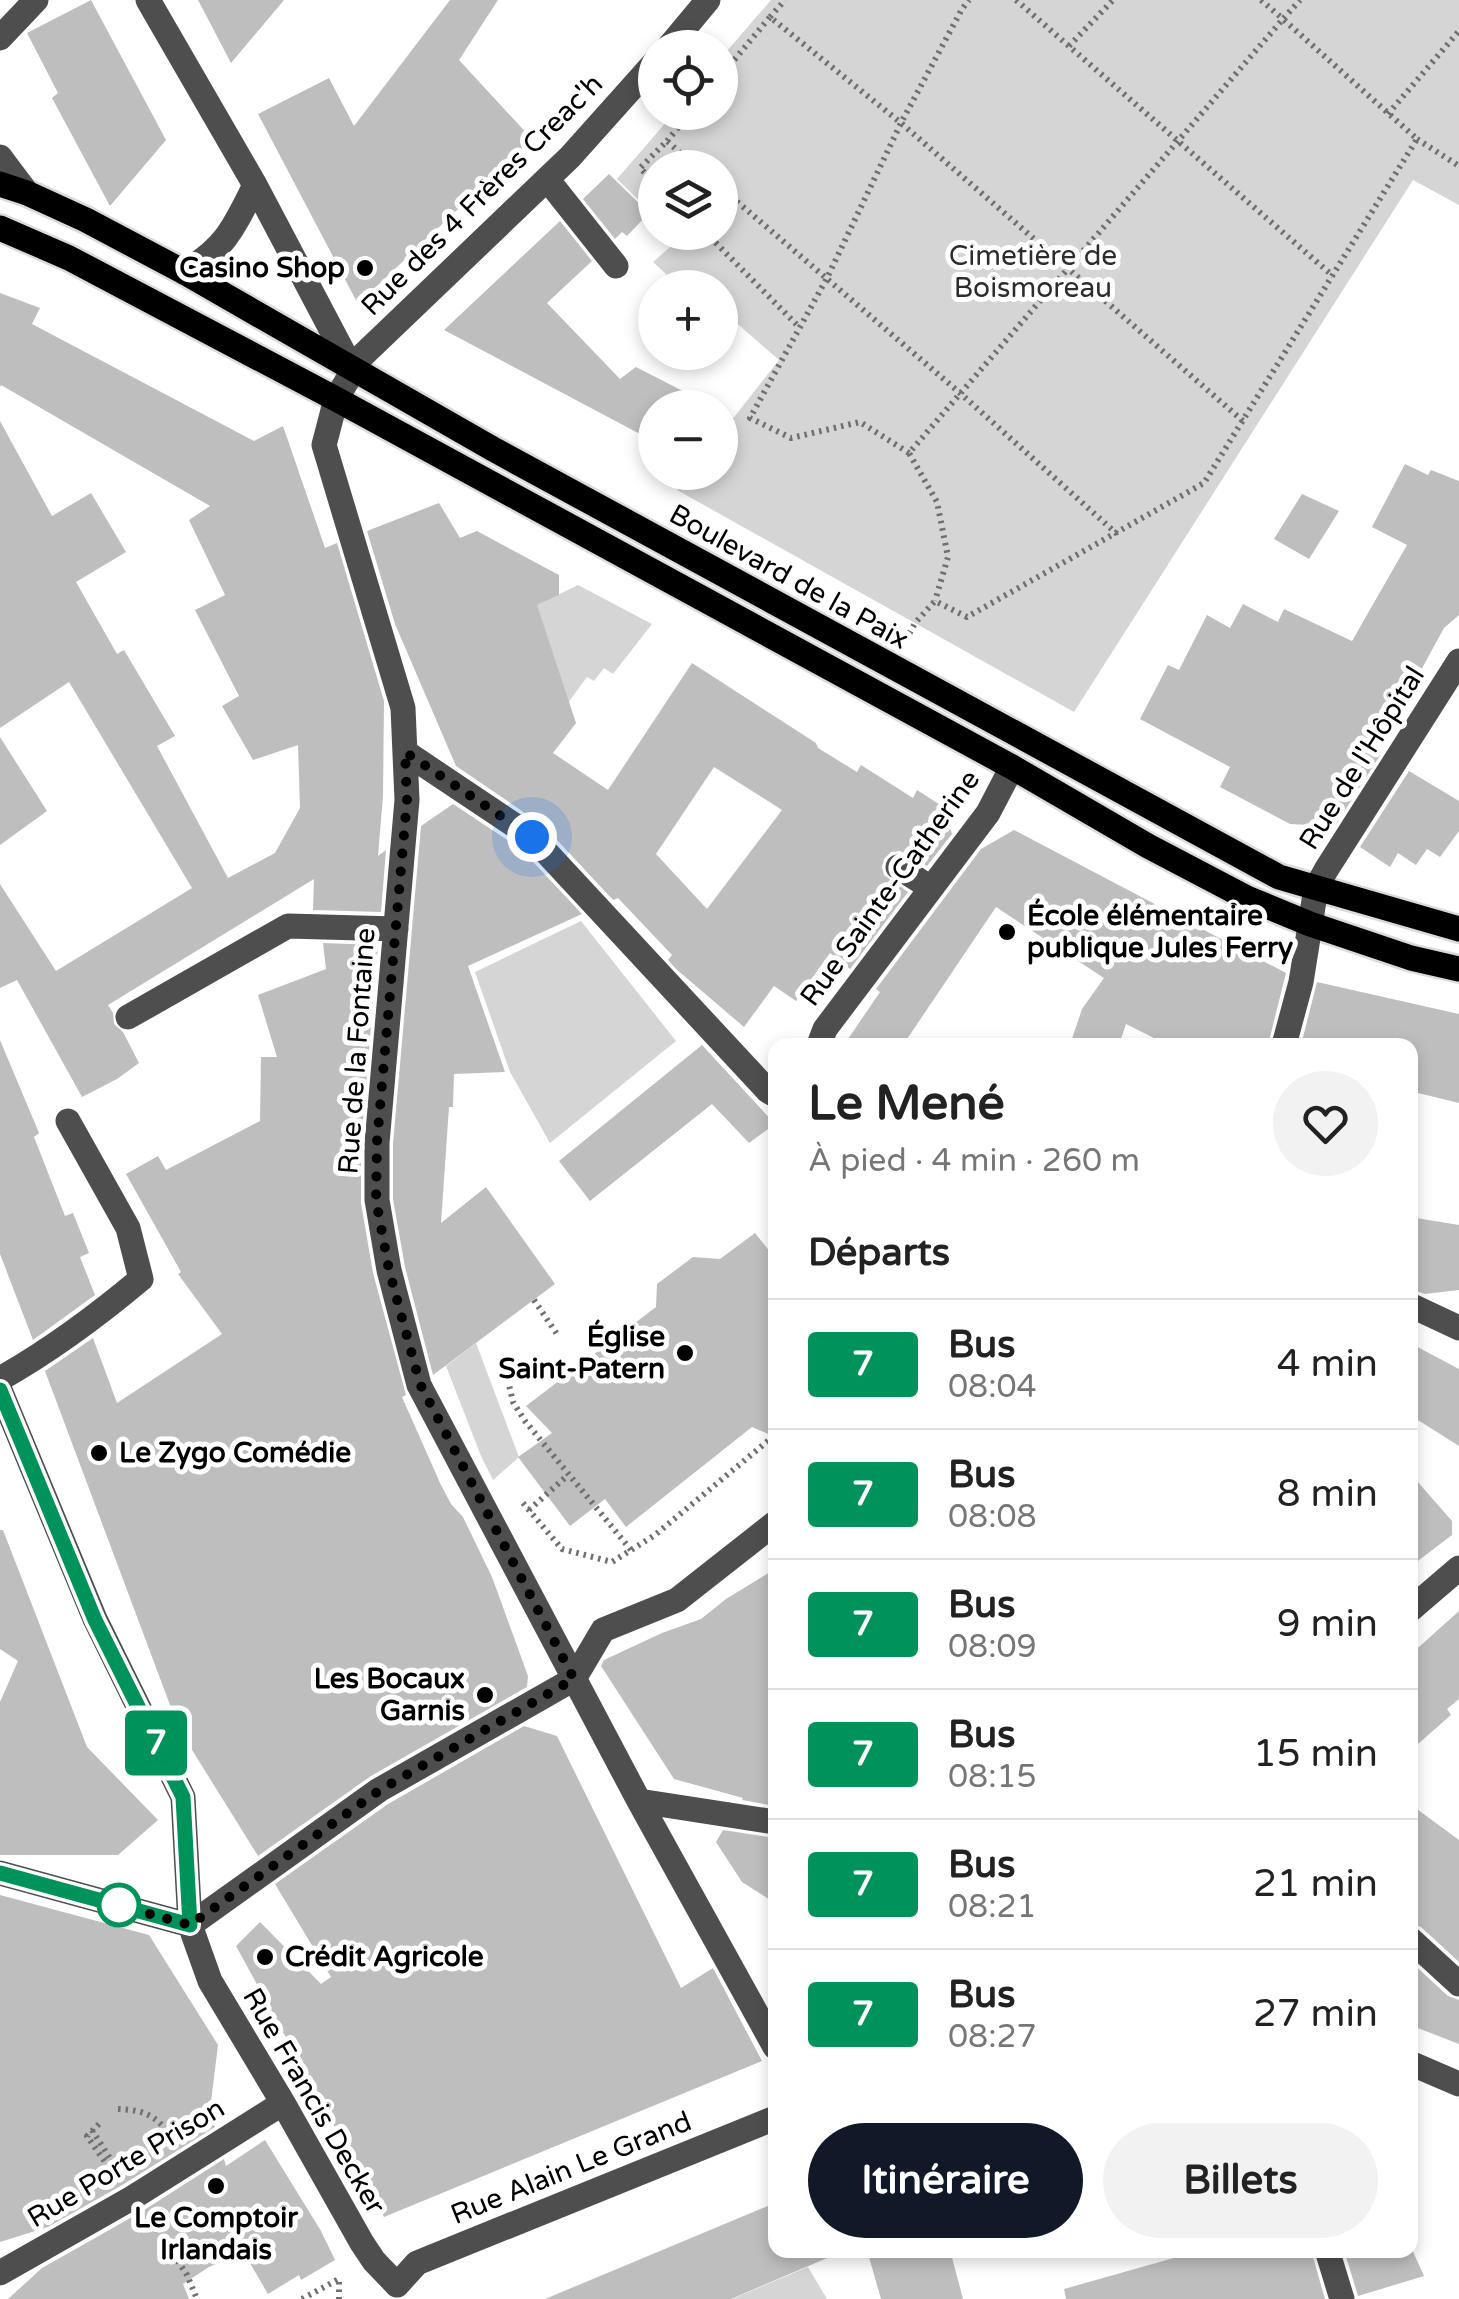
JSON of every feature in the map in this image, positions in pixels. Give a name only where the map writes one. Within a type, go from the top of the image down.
[{"type":"main road","name":"Boulevard de la Paix","points":[[0,184],[86,220],[184,272],[493,449],[1279,877],[1459,929]]},
{"type":"main road","points":[[0,228],[69,258],[336,398],[1247,898],[1411,958],[1459,969]]},
{"type":"street","points":[[0,38],[36,0]]},
{"type":"street","points":[[148,0],[255,186],[352,370]]},
{"type":"street","points":[[683,30],[708,0]]},
{"type":"street","name":"Rue des 4 Frères Creac'h","points":[[336,398],[362,356],[600,126],[638,82]]},
{"type":"street","points":[[0,157],[27,193]]},
{"type":"street","points":[[546,179],[616,266]]},
{"type":"street","points":[[184,272],[215,252],[228,237],[255,186]]},
{"type":"street","name":"Rue de la Fontaine","points":[[336,398],[324,445],[404,708],[407,800],[377,1142],[376,1200],[389,1270],[420,1384],[638,1802],[768,2034]]},
{"type":"street","name":"Rue de l'Hôpital","points":[[1316,888],[1459,661]]},
{"type":"street","points":[[405,752],[532,837],[670,977],[768,1091]]},
{"type":"street","name":"Rue Sainte-Catherine","points":[[822,1038],[988,813],[1012,767]]},
{"type":"street","points":[[898,867],[931,888]]},
{"type":"street","points":[[1286,1038],[1301,982],[1316,888]]},
{"type":"street","points":[[128,1017],[288,926],[396,929]]},
{"type":"street","points":[[0,1380],[40,1357],[141,1278],[128,1228],[68,1121]]},
{"type":"street","points":[[1418,1309],[1459,1328]]},
{"type":"street","name":"Rue Francis Decker","points":[[0,1390],[95,1620],[183,1797],[190,1925],[210,1980],[362,2243],[396,2292]]},
{"type":"street","points":[[0,1873],[190,1925],[380,1790],[574,1679],[602,1630],[677,1600],[768,1528]]},
{"type":"street","points":[[1418,1603],[1459,1568]]},
{"type":"street","points":[[638,1802],[768,1821]]},
{"type":"street","points":[[1418,1946],[1459,1984]]},
{"type":"street","points":[[1418,2066],[1459,2084]]},
{"type":"street","name":"Rue Porte Prison","points":[[0,2273],[128,2201],[283,2103]]},
{"type":"street","name":"Rue Alain Le Grand","points":[[396,2292],[417,2263],[768,2121]]},
{"type":"street","points":[[1329,2258],[1342,2299]]},
{"type":"path","points":[[738,55],[785,0]]},
{"type":"path","points":[[916,623],[936,602],[948,557],[937,502],[909,452],[860,422],[791,438],[750,418],[827,278],[901,123],[970,0]]},
{"type":"path","points":[[1016,0],[1333,276]]},
{"type":"path","points":[[1069,46],[1113,0]]},
{"type":"path","points":[[1261,0],[1417,139],[1459,166]]},
{"type":"path","points":[[909,452],[1300,0]]},
{"type":"path","points":[[770,17],[901,123],[1243,421]]},
{"type":"path","points":[[1388,114],[1459,31]]},
{"type":"path","points":[[658,150],[676,130]]},
{"type":"path","points":[[936,602],[967,617],[1204,484],[1417,139]]},
{"type":"path","points":[[666,142],[676,150]]},
{"type":"path","points":[[738,202],[1118,534]]},
{"type":"path","points":[[723,250],[800,327]]},
{"type":"path","points":[[534,1300],[556,1334]]},
{"type":"path","points":[[506,1372],[513,1402],[539,1440],[632,1550]]},
{"type":"path","points":[[522,1502],[562,1549],[612,1562],[655,1535],[768,1441]]},
{"type":"path","points":[[529,1510],[568,1475]]},
{"type":"path","points":[[118,2109],[149,2113],[176,2144]]},
{"type":"path","points":[[99,2124],[87,2136],[118,2182]]},
{"type":"path","points":[[150,2218],[187,2275],[197,2299]]},
{"type":"path","points":[[302,2299],[340,2279],[339,2299]]},
{"type":"green space","name":"Cimetière de Boismoreau","points":[[771,0],[1459,0],[1459,205],[1413,180],[1074,712],[677,490],[738,490],[738,412],[779,360],[738,324],[738,270],[662,270],[653,262],[667,250],[738,250],[738,150],[642,150],[659,130],[738,130],[738,38]]},
{"type":"green space","name":"Cimetière de Boismoreau","points":[[638,155],[638,199],[617,179]]},
{"type":"green space","points":[[578,585],[652,624],[613,674],[604,668],[594,681],[587,677],[542,738],[537,605]]},
{"type":"green space","points":[[581,921],[676,1041],[550,1143],[510,1072],[475,972]]},
{"type":"green space","points":[[476,1343],[519,1457],[493,1480],[446,1366]]},
{"type":"green space","points":[[808,2267],[827,2299],[732,2299]]},
{"type":"building","points":[[91,0],[166,140],[110,206],[52,98],[58,93],[27,33]]},
{"type":"building","points":[[198,0],[284,0],[231,63]]},
{"type":"building","points":[[450,0],[498,0],[459,60],[532,139],[358,304],[258,114],[329,78],[354,126]]},
{"type":"building","points":[[609,174],[638,202],[638,224],[627,236],[622,232],[615,239],[583,199]]},
{"type":"building","points":[[560,221],[592,261],[547,303],[620,379],[636,367],[681,390],[638,390],[638,433],[444,330]]},
{"type":"building","points":[[0,293],[40,308],[32,324],[254,441],[283,426],[325,548],[337,543],[384,701],[378,856],[386,850],[381,912],[313,910],[314,879],[108,1005],[114,1024],[123,1032],[139,1063],[82,1097],[17,980],[0,988],[0,884],[56,971],[192,888],[69,682],[0,728],[0,421],[52,516],[91,493],[126,552],[76,582],[117,654],[124,650],[175,736],[157,746],[228,878],[275,853],[300,808],[298,745],[253,760],[222,706],[239,696],[195,610],[225,595],[189,520],[210,506],[0,387]]},
{"type":"building","points":[[1405,464],[1428,475],[1431,470],[1459,481],[1459,615],[1444,628],[1420,672],[1417,671],[1372,748],[1381,754],[1333,829],[1322,821],[1290,824],[1220,787],[1230,767],[1140,719],[1168,665],[1179,670],[1207,615],[1230,628],[1243,604],[1278,622],[1284,609],[1352,641],[1407,545],[1372,527]]},
{"type":"building","points":[[1302,494],[1339,511],[1309,559],[1274,539]]},
{"type":"building","points":[[439,503],[460,538],[477,531],[559,575],[559,595],[537,605],[576,723],[553,753],[608,790],[692,663],[857,772],[861,765],[913,798],[917,790],[945,808],[952,834],[927,866],[900,851],[891,852],[884,859],[884,875],[908,892],[850,969],[830,953],[796,1001],[774,986],[744,1027],[676,969],[668,960],[672,955],[618,898],[613,900],[544,826],[456,766],[395,624],[367,531]],"holes":[[[714,767],[782,810],[707,909],[656,854]]]},
{"type":"building","points":[[0,737],[47,811],[0,845]]},
{"type":"building","points":[[1409,771],[1459,801],[1459,831],[1440,857],[1427,849],[1416,865],[1398,853],[1390,867],[1360,847]]},
{"type":"building","points":[[453,804],[521,849],[582,914],[468,966],[505,1072],[454,1074],[441,1223],[486,1187],[555,1284],[433,1375],[405,1267],[393,1199],[393,1144],[421,826]]},
{"type":"building","points":[[1014,830],[1286,973],[1270,1038],[1154,1038],[1126,1024],[1121,1038],[1072,1038],[1082,1009],[1104,978],[996,907],[908,1038],[849,1038],[880,992],[876,989],[981,849]]},
{"type":"building","points":[[323,943],[378,945],[361,1143],[361,1203],[373,1273],[406,1395],[402,1397],[440,1483],[463,1517],[492,1577],[528,1676],[527,1687],[371,1776],[258,1856],[179,1729],[45,1371],[93,1338],[117,1403],[222,1334],[178,1274],[181,1272],[126,1174],[158,1156],[166,1170],[260,1121],[261,1057],[277,1057],[258,995],[326,969]]},
{"type":"building","points":[[1317,982],[1459,1014],[1459,1103],[1418,1093],[1418,1038],[1303,1038]]},
{"type":"building","points":[[0,1040],[39,1133],[34,1137],[65,1216],[73,1213],[89,1253],[80,1257],[95,1295],[33,1340],[0,1254]]},
{"type":"building","points":[[702,1045],[768,1116],[768,1129],[749,1143],[712,1104],[590,1201],[559,1161]]},
{"type":"building","points":[[1418,1218],[1459,1225],[1459,1290],[1418,1292]]},
{"type":"building","name":"Église Saint-Patern","points":[[755,1233],[768,1249],[768,1434],[752,1427],[626,1527],[605,1499],[570,1526],[518,1457],[552,1433],[526,1406],[656,1307],[657,1284],[693,1257],[720,1259]]},
{"type":"building","points":[[1418,1347],[1459,1369],[1459,1446],[1418,1420]]},
{"type":"building","points":[[1418,1482],[1452,1521],[1452,1535],[1418,1561]]},
{"type":"building","points":[[0,1530],[87,1747],[158,1820],[118,1855],[0,1855],[0,1702],[18,1661],[0,1649]]},
{"type":"building","points":[[768,1573],[768,1805],[674,1779],[601,1666],[604,1660],[701,1619]]},
{"type":"building","points":[[1459,1611],[1459,1699],[1447,1709],[1451,1715],[1418,1744],[1418,1648]]},
{"type":"building","points":[[524,1726],[557,1736],[681,1988],[713,1968],[762,2061],[384,2217],[236,1946],[260,1922],[321,1984],[331,1977],[275,1884],[388,1804]]},
{"type":"building","points":[[1418,1810],[1459,1840],[1459,1962],[1421,1927]]},
{"type":"building","points":[[723,1830],[768,1837],[768,1899],[742,1882],[716,1842]]},
{"type":"building","points":[[0,1895],[149,1935],[218,2045],[210,2110],[215,2127],[48,2227],[0,2242]]},
{"type":"building","points":[[1418,1968],[1448,1996],[1459,2000],[1459,2044],[1418,2028]]},
{"type":"building","points":[[265,2140],[335,2260],[268,2294],[244,2253],[209,2267],[183,2284],[189,2299],[8,2299],[42,2268],[224,2159],[226,2166]]},
{"type":"building","points":[[768,2206],[768,2258],[827,2258],[731,2299],[545,2299]]},
{"type":"building","points":[[869,2258],[952,2258],[963,2299],[881,2299]]},
{"type":"building","points":[[1174,2258],[1313,2258],[1325,2299],[1066,2299],[1064,2289]]},
{"type":"building","points":[[1346,2258],[1416,2258],[1424,2276],[1358,2296]]},
{"type":"bus line","name":"7","points":[[0,1390],[95,1620],[183,1797],[190,1925],[0,1873]]},
{"type":"place","name":"Casino Shop","points":[[365,268]]},
{"type":"place","name":"École élémentaire publique Jules Ferry","points":[[1007,932]]},
{"type":"place","name":"Église Saint-Patern","points":[[685,1353]]},
{"type":"place","name":"Le Zygo Comédie","points":[[99,1453]]},
{"type":"place","name":"Les Bocaux Garnis","points":[[485,1695]]},
{"type":"place","name":"Crédit Agricole","points":[[265,1957]]},
{"type":"place","name":"Le Comptoir Irlandais","points":[[216,2186]]},
{"type":"route","points":[[119,1905],[190,1925],[380,1790],[574,1679],[420,1384],[389,1270],[376,1200],[377,1142],[407,800],[405,752],[532,837]]}]
